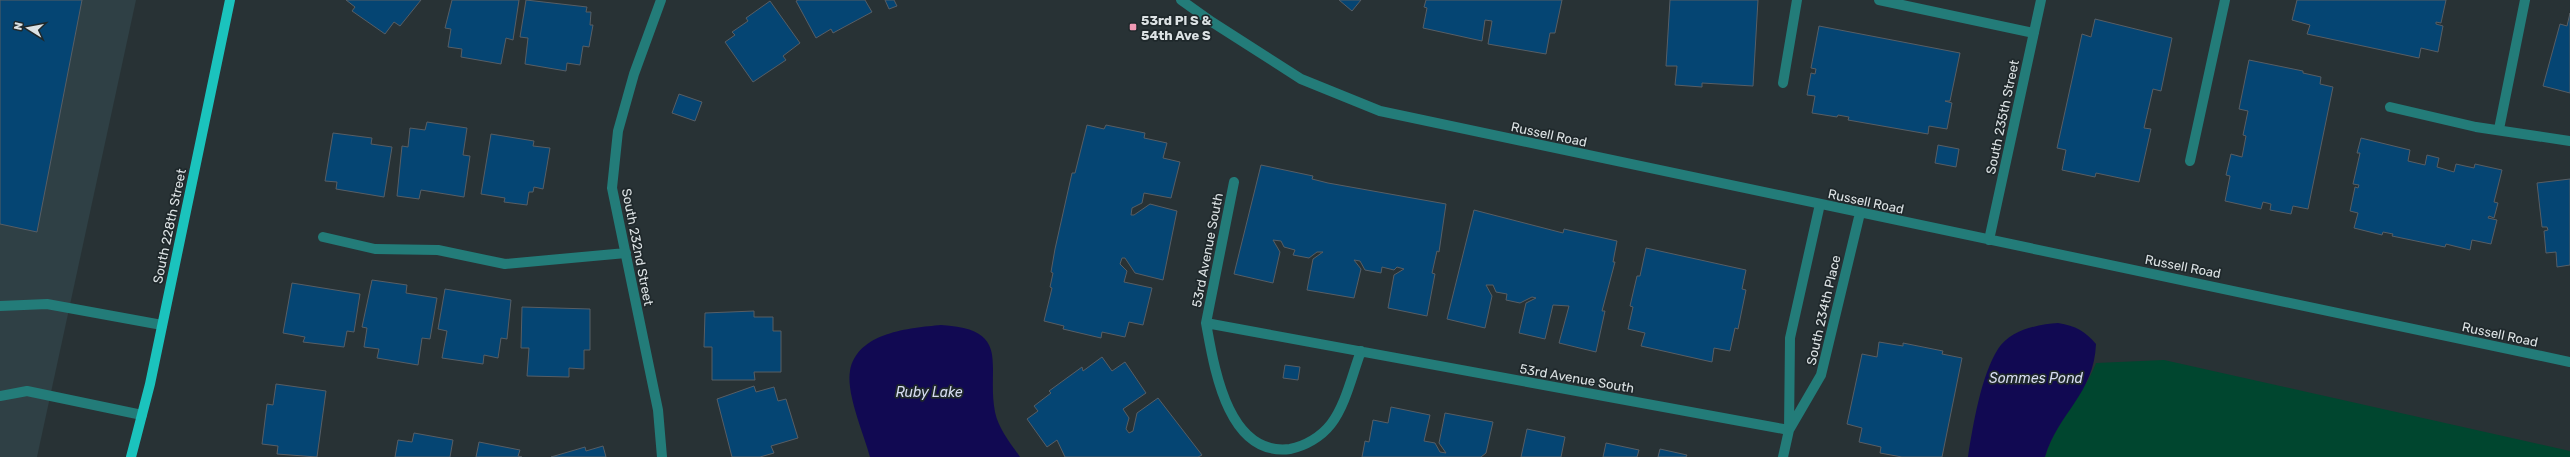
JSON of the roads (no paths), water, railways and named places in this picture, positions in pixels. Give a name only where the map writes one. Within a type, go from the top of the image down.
[{"type":"main road","name":"South 228th Street","points":[[131,457],[162,325],[230,0]]},
{"type":"street","name":"South 232nd Street","points":[[661,0],[634,74],[618,131],[612,188],[658,410],[662,457]]},
{"type":"street","name":"Russell Road","points":[[1182,0],[1212,22],[1301,79],[1380,111],[1989,240],[2217,286],[2570,362]]},
{"type":"street","points":[[1783,83],[1797,0]]},
{"type":"street","points":[[1879,0],[2034,33]]},
{"type":"street","name":"South 235th Street","points":[[1989,240],[2041,0]]},
{"type":"street","points":[[2190,161],[2225,0]]},
{"type":"street","points":[[2499,130],[2525,0]]},
{"type":"street","points":[[2390,107],[2476,127],[2570,141]]},
{"type":"street","name":"53rd Avenue South","points":[[1234,182],[1206,323],[1216,377],[1229,411],[1245,435],[1259,447],[1279,451],[1297,447],[1324,432],[1340,406],[1361,351]]},
{"type":"street","name":"South 234th Place","points":[[1784,457],[1789,430],[1790,338],[1820,204]]},
{"type":"street","name":"South 234th Place","points":[[1789,430],[1821,375],[1860,213]]},
{"type":"street","points":[[323,237],[375,249],[438,250],[505,264],[626,253]]},
{"type":"street","points":[[0,306],[47,304],[162,325]]},
{"type":"street","name":"53rd Avenue South","points":[[1206,323],[1789,430]]},
{"type":"street","points":[[0,396],[27,392],[142,415]]},
{"type":"water","name":"Sommes Pond","points":[[2058,323],[2080,330],[2096,344],[2094,361],[2089,377],[2058,428],[2045,457],[1968,457],[1978,401],[1992,360],[1998,349],[2003,342],[2025,329]]},
{"type":"water","name":"Ruby Lake","points":[[941,325],[964,328],[979,334],[987,342],[992,352],[995,412],[1005,436],[1020,457],[870,457],[856,414],[849,380],[850,371],[855,358],[863,348],[886,334],[915,328]]},
{"type":"place","name":"53rd Pl S & 54th Ave S","points":[[1133,27]]}]
